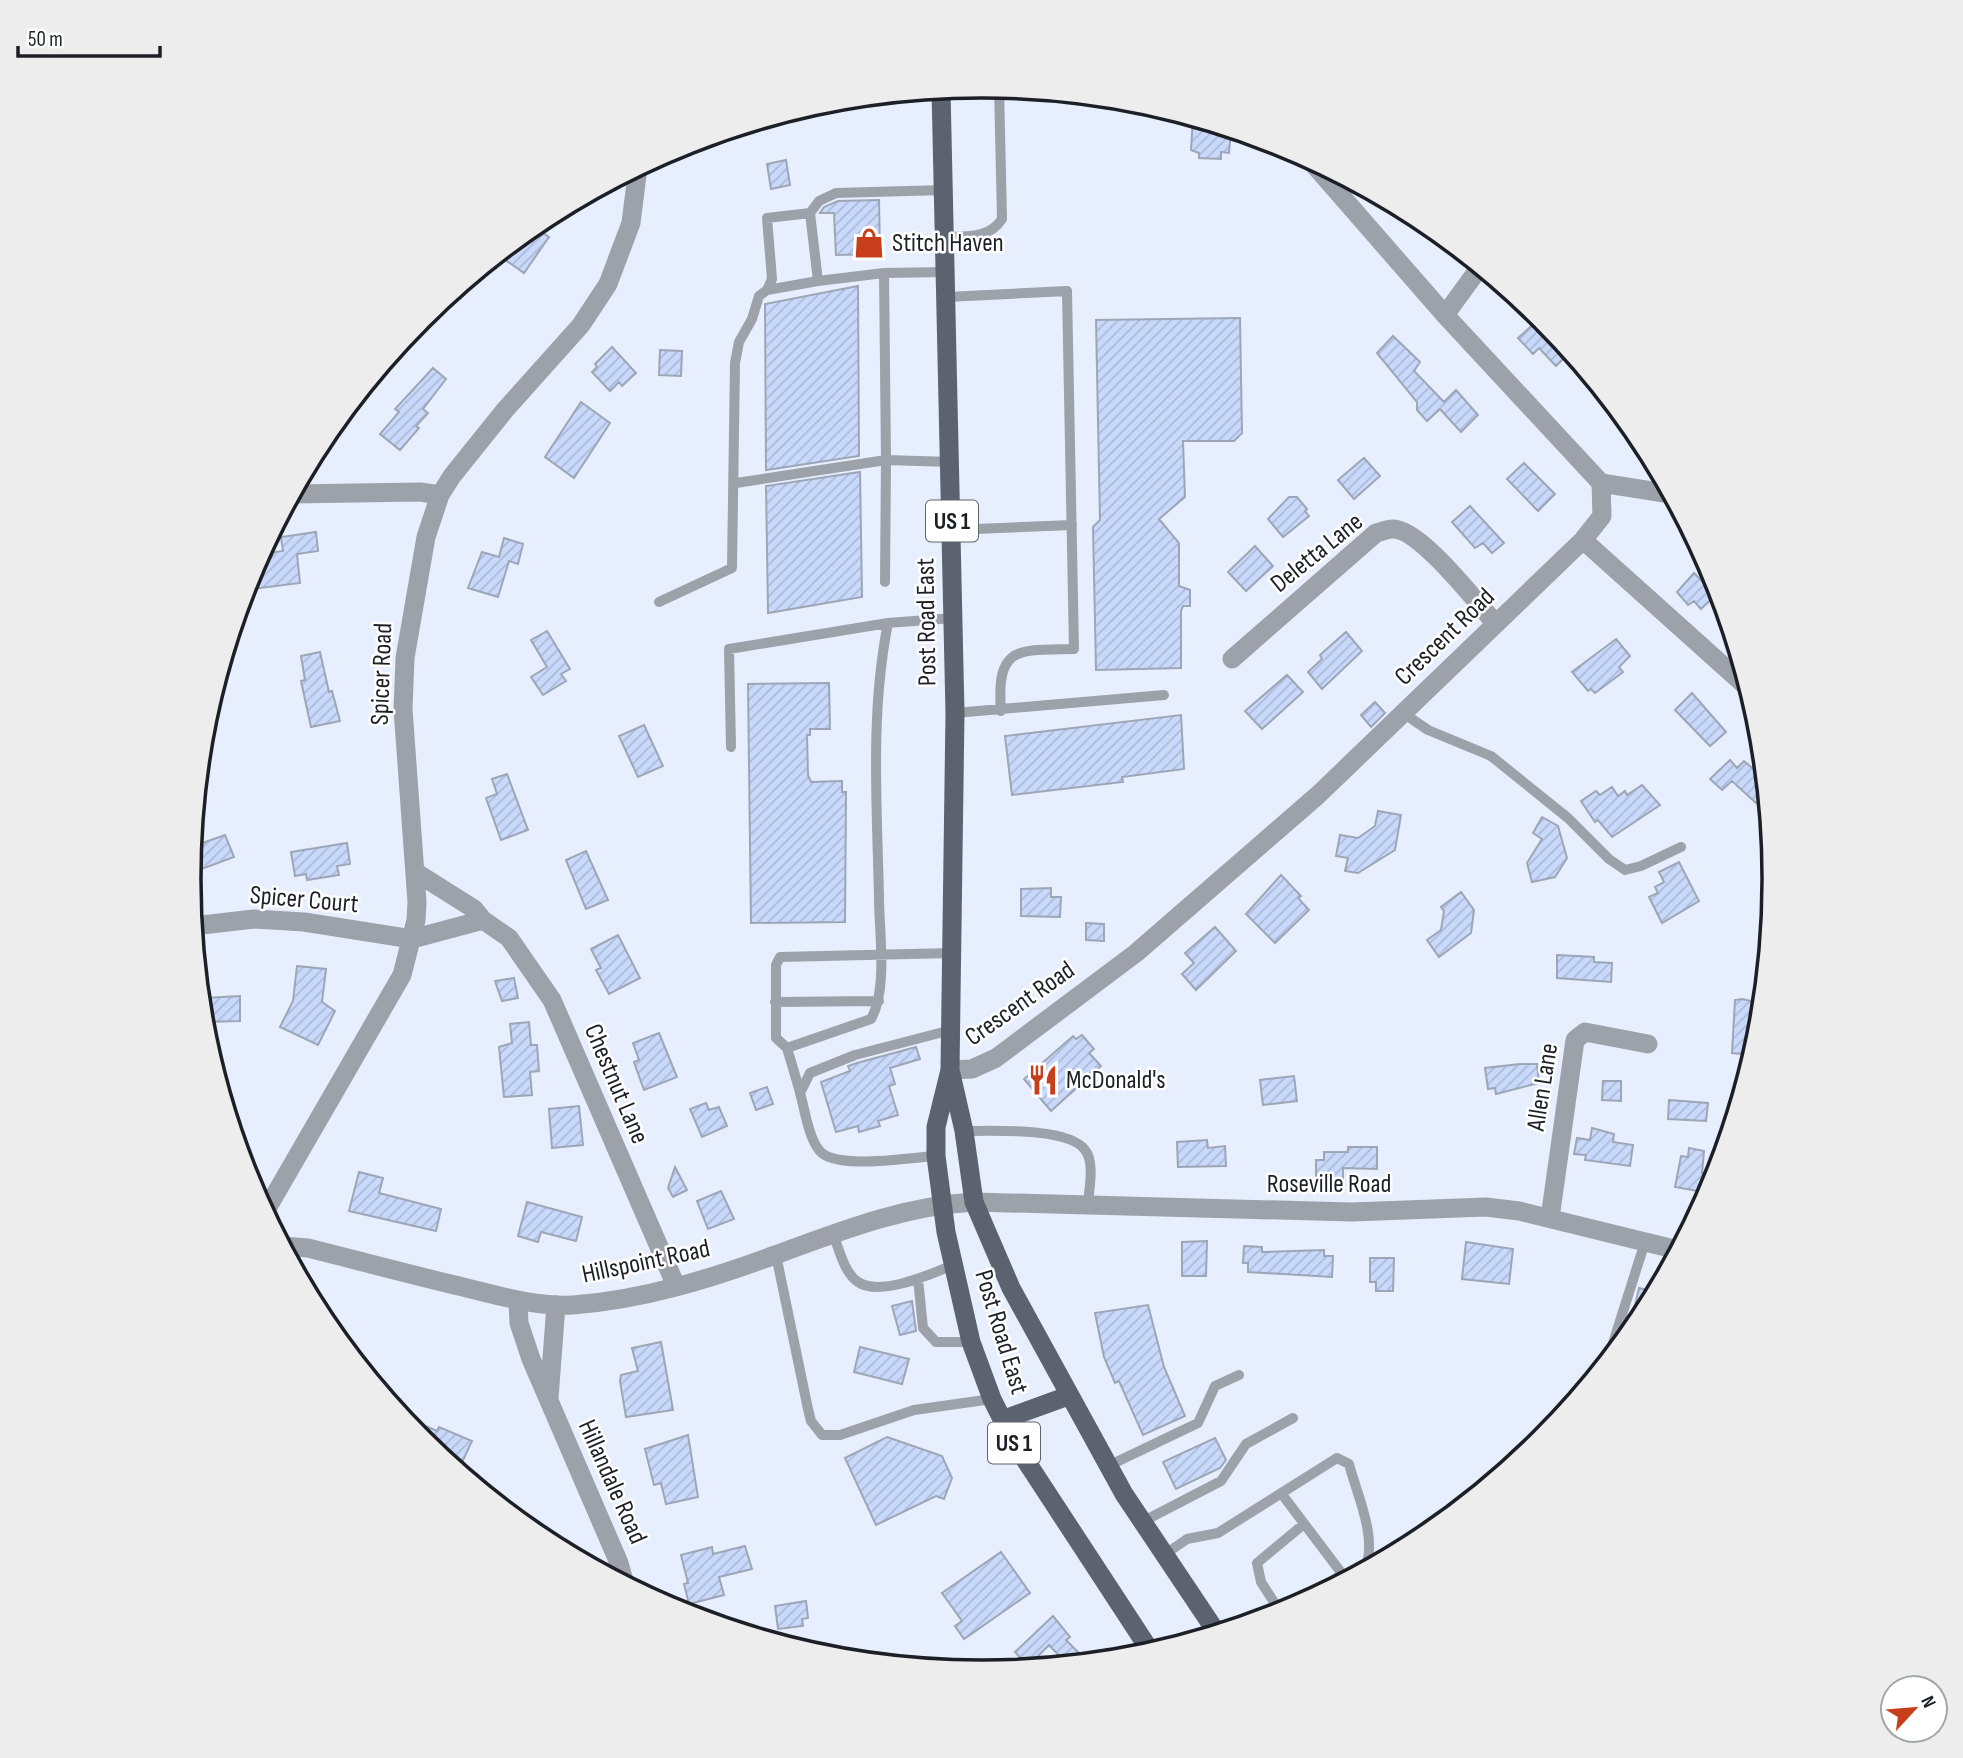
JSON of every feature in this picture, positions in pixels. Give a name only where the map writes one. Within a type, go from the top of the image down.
[{"type":"main road","name":"Post Road East","points":[[941,100],[955,713],[950,1070],[936,1127],[941,1204],[971,1342],[992,1399],[1043,1491],[1145,1642]]},
{"type":"main road","name":"Post Road East","points":[[950,1070],[964,1131],[974,1202],[1011,1288],[1108,1466],[1212,1625]]},
{"type":"main road","points":[[1002,1420],[1068,1396]]},
{"type":"street","name":"Spicer Road","points":[[271,1202],[401,975],[412,939],[416,920],[417,873],[403,709],[405,658],[419,563],[439,495],[475,445],[568,341],[599,299],[625,246],[636,179]]},
{"type":"street","points":[[1328,179],[1445,315],[1601,483],[1660,492]]},
{"type":"street","points":[[1445,315],[1475,274]]},
{"type":"street","name":"Crescent Road","points":[[950,1070],[972,1069],[988,1063],[1136,953],[1318,794],[1583,540],[1602,516],[1601,483]]},
{"type":"street","points":[[302,494],[420,492],[439,495]]},
{"type":"street","name":"Deletta Lane","points":[[1232,659],[1376,533],[1393,528],[1409,533],[1426,547],[1496,624]]},
{"type":"street","points":[[1583,540],[1736,677]]},
{"type":"street","name":"Chestnut Lane","points":[[417,873],[474,909],[483,920],[509,938],[552,1000],[676,1286]]},
{"type":"street","name":"Spicer Court","points":[[202,925],[254,919],[304,922],[412,939]]},
{"type":"street","points":[[412,939],[483,920]]},
{"type":"street","name":"Allen Lane","points":[[1550,1218],[1575,1040],[1585,1032],[1648,1044]]},
{"type":"street","name":"Hillspoint Road","points":[[293,1247],[309,1248],[518,1301],[555,1305],[619,1299],[676,1286],[898,1213],[941,1204],[974,1202]]},
{"type":"street","name":"Roseville Road","points":[[974,1202],[1352,1212],[1486,1207],[1550,1218],[1670,1248]]},
{"type":"street","name":"Hillandale Road","points":[[518,1301],[523,1339],[621,1571]]},
{"type":"street","name":"Hillandale Road","points":[[548,1402],[555,1305]]},
{"type":"lane","points":[[945,237],[982,236],[997,227],[1002,219],[999,99]]},
{"type":"lane","points":[[818,281],[810,213],[819,201],[836,193],[944,190]]},
{"type":"lane","points":[[767,290],[772,279],[767,218],[810,213]]},
{"type":"lane","points":[[659,602],[732,568],[736,483],[735,363],[738,342],[752,319],[759,296],[767,290],[818,281],[884,273],[946,272]]},
{"type":"lane","points":[[884,273],[885,582]]},
{"type":"lane","points":[[947,297],[1068,291],[1074,649],[1023,650],[1007,662],[1000,674],[1001,711]]},
{"type":"lane","points":[[736,483],[886,460],[951,462]]},
{"type":"lane","points":[[952,530],[1072,525]]},
{"type":"lane","points":[[731,747],[729,649],[888,623],[953,618]]},
{"type":"lane","points":[[786,1048],[871,1019],[879,1001],[876,700],[888,623]]},
{"type":"lane","points":[[955,713],[1164,695]]},
{"type":"lane","points":[[1403,713],[1428,730],[1491,756],[1568,818],[1609,859],[1625,870],[1634,870],[1681,847]]},
{"type":"lane","points":[[936,1156],[844,1163],[826,1157],[818,1150],[786,1048],[776,1038],[776,965],[780,957],[953,953]]},
{"type":"lane","points":[[775,1002],[879,1001]]},
{"type":"lane","points":[[800,1093],[810,1073],[855,1055],[951,1030]]},
{"type":"lane","points":[[964,1131],[1068,1137],[1085,1150],[1090,1164],[1088,1203]]},
{"type":"lane","points":[[833,1234],[849,1273],[859,1283],[878,1288],[918,1279],[953,1265]]},
{"type":"lane","points":[[1616,1333],[1645,1242]]},
{"type":"lane","points":[[776,1255],[811,1422],[822,1435],[840,1435],[915,1410],[992,1399]]},
{"type":"lane","points":[[918,1279],[923,1328],[928,1335],[936,1342],[971,1342]]},
{"type":"lane","points":[[1108,1466],[1198,1423],[1215,1386],[1239,1375]]},
{"type":"lane","points":[[1142,1522],[1221,1481],[1246,1444],[1293,1418]]},
{"type":"lane","points":[[1164,1555],[1187,1539],[1218,1533],[1337,1458],[1349,1464],[1371,1556]]},
{"type":"lane","points":[[1281,1493],[1341,1572]]},
{"type":"lane","points":[[1274,1603],[1261,1583],[1257,1563],[1304,1524]]},
{"type":"building","points":[[1192,127],[1230,138],[1229,153],[1221,152],[1221,159],[1199,158],[1199,153],[1191,150]]},
{"type":"building","points":[[786,160],[790,185],[771,189],[767,164]]},
{"type":"building","points":[[879,200],[880,254],[836,255],[834,213],[820,213],[824,207],[838,201]]},
{"type":"building","points":[[543,233],[549,237],[524,273],[505,260]]},
{"type":"building","points":[[858,286],[859,456],[766,470],[765,304]]},
{"type":"building","points":[[1240,318],[1242,433],[1234,441],[1183,441],[1185,497],[1159,519],[1179,543],[1179,586],[1190,590],[1190,606],[1183,606],[1181,611],[1181,668],[1096,670],[1093,527],[1100,520],[1096,320]]},
{"type":"building","points":[[1532,325],[1564,358],[1556,366],[1539,348],[1533,354],[1518,338]]},
{"type":"building","points":[[1393,336],[1420,362],[1414,371],[1444,402],[1456,390],[1478,415],[1461,432],[1440,409],[1427,421],[1417,410],[1417,402],[1377,353]]},
{"type":"building","points":[[612,347],[636,373],[622,386],[619,382],[610,391],[592,372],[597,367],[595,364]]},
{"type":"building","points":[[660,350],[682,351],[681,376],[659,375]]},
{"type":"building","points":[[433,368],[446,379],[423,409],[428,413],[416,426],[419,428],[400,450],[380,434],[399,412],[395,409]]},
{"type":"building","points":[[581,402],[610,423],[574,478],[545,457]]},
{"type":"building","points":[[1364,458],[1380,476],[1354,499],[1338,480]]},
{"type":"building","points":[[1524,463],[1555,494],[1538,511],[1507,479]]},
{"type":"building","points":[[860,472],[862,597],[768,613],[766,486]]},
{"type":"building","points":[[1289,497],[1297,497],[1309,516],[1283,537],[1268,519]]},
{"type":"building","points":[[1470,506],[1504,543],[1492,553],[1483,543],[1475,548],[1452,522]]},
{"type":"building","points":[[316,532],[318,551],[297,554],[300,583],[257,588],[273,552],[283,551],[281,537]]},
{"type":"building","points":[[504,538],[523,544],[518,564],[509,561],[498,597],[468,588],[482,552],[499,557]]},
{"type":"building","points":[[1255,546],[1273,566],[1246,591],[1228,572]]},
{"type":"building","points":[[1694,573],[1704,583],[1711,600],[1701,609],[1694,601],[1688,605],[1677,592]]},
{"type":"building","points":[[547,631],[570,669],[561,674],[566,681],[543,695],[531,677],[547,667],[531,640]]},
{"type":"building","points":[[1346,632],[1362,651],[1322,689],[1308,672],[1322,659],[1320,655]]},
{"type":"building","points":[[1616,639],[1630,656],[1619,667],[1623,672],[1595,693],[1591,689],[1588,691],[1572,672]]},
{"type":"building","points":[[320,652],[329,692],[332,691],[340,721],[311,727],[301,681],[305,680],[301,656]]},
{"type":"building","points":[[1287,675],[1303,692],[1262,729],[1245,711]]},
{"type":"building","points":[[829,683],[830,729],[810,729],[810,735],[807,735],[808,775],[811,782],[842,781],[842,792],[846,792],[845,922],[751,923],[748,684]]},
{"type":"building","points":[[1692,693],[1726,732],[1710,746],[1675,710]]},
{"type":"building","points":[[1375,702],[1385,713],[1371,727],[1361,715]]},
{"type":"building","points":[[1181,715],[1184,769],[1122,777],[1123,782],[1012,795],[1005,736]]},
{"type":"building","points":[[644,725],[663,766],[638,777],[619,736]]},
{"type":"building","points":[[1730,760],[1737,768],[1744,761],[1755,770],[1758,801],[1756,803],[1732,781],[1722,790],[1710,779]]},
{"type":"building","points":[[507,774],[528,830],[501,840],[486,798],[497,794],[492,779]]},
{"type":"building","points":[[1642,785],[1660,805],[1612,837],[1598,820],[1595,822],[1581,801],[1596,791],[1600,795],[1612,787],[1618,796],[1625,791],[1627,795]]},
{"type":"building","points":[[1378,811],[1401,815],[1395,850],[1358,873],[1345,871],[1348,858],[1336,856],[1340,835],[1358,838],[1375,826]]},
{"type":"building","points":[[1542,817],[1558,826],[1567,858],[1555,877],[1532,882],[1527,863],[1542,839],[1533,833]]},
{"type":"building","points":[[225,835],[234,857],[201,869],[202,843]]},
{"type":"building","points":[[347,843],[350,864],[337,866],[339,875],[307,880],[306,874],[295,876],[291,852]]},
{"type":"building","points":[[586,851],[608,900],[586,909],[566,860]]},
{"type":"building","points":[[1679,862],[1699,901],[1662,923],[1649,897],[1658,893],[1655,887],[1664,882],[1659,872]]},
{"type":"building","points":[[1281,875],[1301,896],[1298,898],[1309,910],[1275,943],[1246,914]]},
{"type":"building","points":[[1051,888],[1051,897],[1061,897],[1060,917],[1021,916],[1021,889]]},
{"type":"building","points":[[1461,892],[1474,910],[1471,933],[1439,957],[1427,940],[1441,930],[1444,911],[1441,907]]},
{"type":"building","points":[[1086,923],[1104,924],[1104,941],[1086,940]]},
{"type":"building","points":[[1215,927],[1236,951],[1196,990],[1182,974],[1194,963],[1185,953]]},
{"type":"building","points":[[618,935],[640,978],[609,994],[596,970],[601,968],[591,949]]},
{"type":"building","points":[[1557,955],[1594,957],[1594,962],[1612,963],[1611,982],[1557,978]]},
{"type":"building","points":[[297,966],[326,969],[322,1002],[335,1011],[318,1045],[280,1027],[293,1001]]},
{"type":"building","points":[[514,978],[518,998],[502,1001],[495,981]]},
{"type":"building","points":[[240,996],[240,1021],[214,1022],[210,998]]},
{"type":"building","points":[[1735,1000],[1752,1001],[1742,1054],[1732,1053]]},
{"type":"building","points":[[529,1022],[531,1045],[537,1045],[539,1071],[530,1072],[532,1095],[504,1097],[499,1047],[512,1043],[510,1024]]},
{"type":"building","points":[[659,1033],[677,1077],[644,1090],[634,1062],[639,1060],[633,1043]]},
{"type":"building","points":[[1082,1035],[1094,1049],[1089,1053],[1101,1066],[1051,1111],[1024,1079],[1073,1036],[1076,1039]]},
{"type":"building","points":[[916,1047],[920,1059],[890,1068],[895,1084],[889,1086],[898,1115],[878,1121],[880,1126],[859,1132],[858,1126],[836,1132],[821,1082],[850,1071],[848,1066]]},
{"type":"building","points":[[1537,1064],[1539,1083],[1496,1094],[1495,1088],[1488,1089],[1485,1068]]},
{"type":"building","points":[[1294,1076],[1297,1101],[1263,1105],[1260,1080]]},
{"type":"building","points":[[1603,1081],[1621,1081],[1621,1101],[1602,1100]]},
{"type":"building","points":[[767,1087],[773,1104],[756,1110],[750,1093]]},
{"type":"building","points":[[1669,1100],[1708,1103],[1706,1121],[1668,1119]]},
{"type":"building","points":[[706,1103],[709,1110],[719,1107],[727,1126],[702,1137],[690,1109]]},
{"type":"building","points":[[579,1106],[583,1145],[552,1148],[549,1109]]},
{"type":"building","points":[[1592,1128],[1614,1134],[1613,1142],[1633,1145],[1630,1166],[1585,1160],[1586,1155],[1574,1154],[1577,1138],[1590,1140]]},
{"type":"building","points":[[1207,1140],[1208,1148],[1225,1146],[1226,1166],[1178,1167],[1177,1142]]},
{"type":"building","points":[[1348,1147],[1377,1147],[1377,1169],[1343,1168],[1343,1181],[1316,1181],[1316,1160],[1324,1160],[1324,1152],[1348,1152]]},
{"type":"building","points":[[1689,1148],[1704,1151],[1702,1173],[1705,1173],[1697,1191],[1675,1187],[1681,1156],[1688,1157]]},
{"type":"building","points":[[675,1167],[687,1190],[673,1197],[668,1188]]},
{"type":"building","points":[[359,1172],[383,1178],[379,1193],[441,1209],[436,1231],[349,1211]]},
{"type":"building","points":[[721,1191],[734,1219],[708,1229],[697,1201]]},
{"type":"building","points":[[527,1202],[582,1217],[576,1241],[541,1232],[538,1242],[518,1236]]},
{"type":"building","points":[[1207,1241],[1206,1276],[1182,1276],[1182,1242]]},
{"type":"building","points":[[1466,1242],[1513,1249],[1509,1284],[1462,1279]]},
{"type":"building","points":[[1244,1246],[1262,1247],[1262,1252],[1324,1250],[1324,1256],[1333,1256],[1332,1277],[1248,1272],[1248,1263],[1243,1263]]},
{"type":"building","points":[[1370,1258],[1394,1258],[1393,1291],[1376,1291],[1376,1282],[1370,1282]]},
{"type":"building","points":[[1639,1288],[1646,1290],[1635,1307]]},
{"type":"building","points":[[912,1301],[916,1331],[900,1335],[892,1306]]},
{"type":"building","points":[[1148,1305],[1164,1367],[1185,1416],[1143,1435],[1119,1381],[1115,1383],[1104,1357],[1095,1313]]},
{"type":"building","points":[[661,1342],[673,1410],[626,1417],[620,1381],[621,1375],[638,1371],[632,1348]]},
{"type":"building","points":[[860,1347],[909,1359],[902,1384],[854,1372]]},
{"type":"building","points":[[423,1425],[437,1431],[439,1427],[472,1441],[462,1462]]},
{"type":"building","points":[[688,1435],[698,1497],[666,1504],[661,1483],[654,1485],[645,1449]]},
{"type":"building","points":[[887,1437],[942,1456],[952,1478],[944,1499],[936,1496],[876,1525],[845,1458]]},
{"type":"building","points":[[1215,1438],[1226,1460],[1220,1468],[1176,1489],[1163,1462]]},
{"type":"building","points":[[745,1546],[752,1569],[719,1577],[724,1595],[689,1603],[684,1584],[688,1583],[681,1555],[712,1547],[713,1554]]},
{"type":"building","points":[[1001,1552],[1030,1593],[964,1639],[955,1626],[962,1621],[942,1593]]},
{"type":"building","points":[[806,1601],[808,1618],[802,1619],[803,1626],[778,1629],[775,1606]]},
{"type":"building","points":[[1053,1616],[1070,1637],[1066,1640],[1079,1653],[1059,1655],[1049,1645],[1036,1658],[1021,1658],[1015,1652]]},
{"type":"place","name":"Stitch Haven","points":[[869,243]]},
{"type":"place","name":"McDonald's","points":[[1043,1080]]}]
